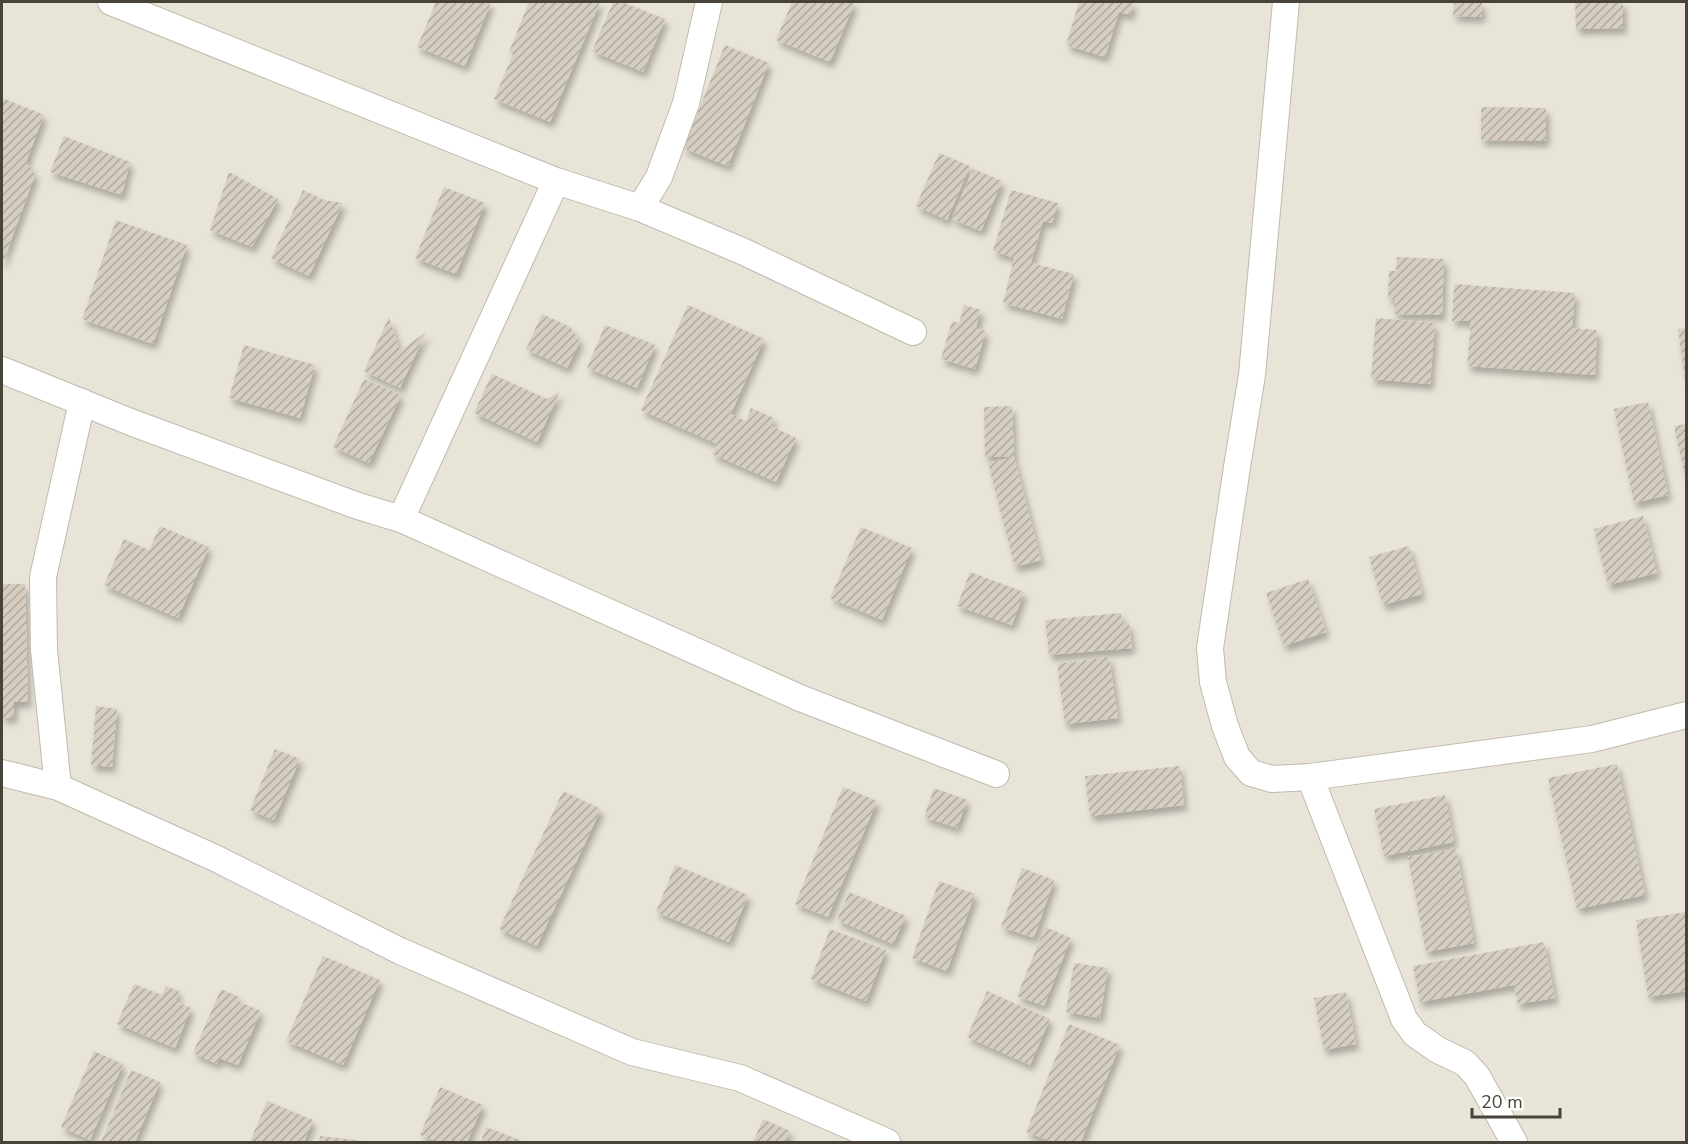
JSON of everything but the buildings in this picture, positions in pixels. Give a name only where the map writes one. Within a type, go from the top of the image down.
[{"type":"street","points":[[111,2],[556,181],[640,208],[742,251],[913,332]]},
{"type":"street","points":[[640,208],[659,177],[686,103],[709,2]]},
{"type":"street","points":[[1286,2],[1252,375],[1210,648],[1213,682],[1225,726],[1237,757],[1251,772],[1272,779],[1310,777],[1592,739],[1686,715]]},
{"type":"street","points":[[401,519],[556,181]]},
{"type":"street","points":[[2,370],[133,423],[347,502],[401,519],[800,698],[996,774]]},
{"type":"street","points":[[58,786],[44,650],[43,577],[81,402]]},
{"type":"street","points":[[2,773],[58,786],[215,858],[400,951],[632,1052],[741,1078],[887,1143]]},
{"type":"street","points":[[1310,777],[1404,1019],[1415,1034],[1438,1050],[1465,1063],[1477,1076],[1514,1143]]},
{"type":"shaded area","points":[[2,2],[1686,2],[1686,1142],[2,1142]]}]
